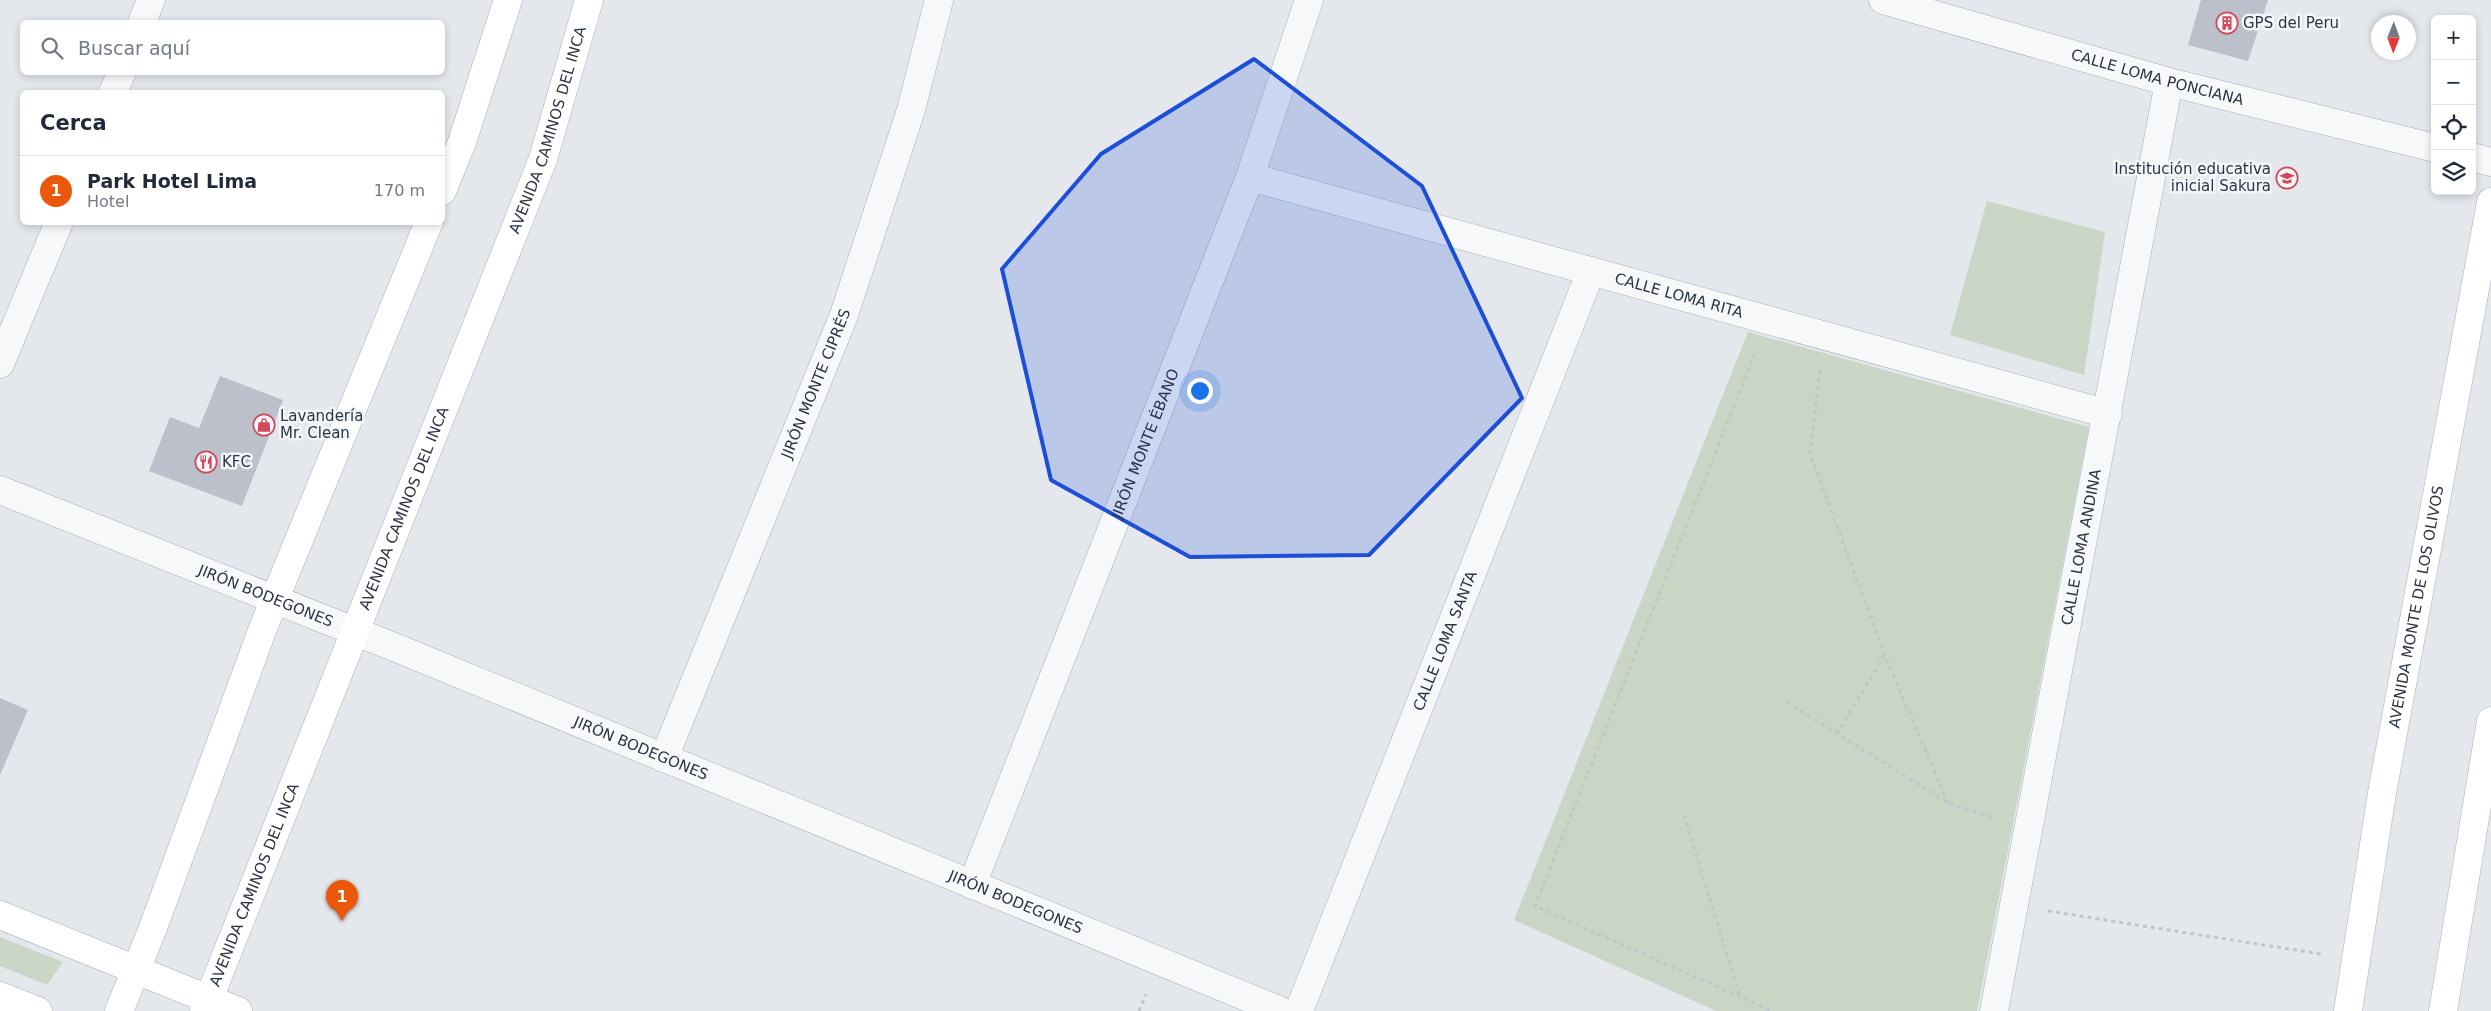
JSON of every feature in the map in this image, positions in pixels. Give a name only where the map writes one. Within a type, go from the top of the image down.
[{"type":"main road","points":[[445,184],[462,142],[508,0]]},
{"type":"main road","name":"AVENIDA CAMINOS DEL INCA","points":[[206,1006],[543,159],[589,0]]},
{"type":"main road","name":"AVENIDA MONTE DE LOS OLIVOS","points":[[2348,1011],[2382,793],[2491,202]]},
{"type":"main road","points":[[119,1011],[154,928],[275,599],[429,225]]},
{"type":"main road","points":[[2443,1011],[2491,721]]},
{"type":"main road","points":[[0,915],[136,971],[206,1006],[238,1011]]},
{"type":"main road","points":[[0,996],[38,1011]]},
{"type":"street","points":[[143,20],[151,0]]},
{"type":"street","name":"JIRÓN MONTE CIPRÉS","points":[[664,758],[844,315],[911,110],[939,0]]},
{"type":"street","name":"JIRÓN MONTE ÉBANO","points":[[972,885],[1250,177],[1308,0]]},
{"type":"street","name":"CALLE LOMA PONCIANA","points":[[1883,0],[2169,82],[2431,147]]},
{"type":"street","points":[[114,90],[121,75]]},
{"type":"street","name":"CALLE LOMA ANDINA","points":[[1994,1011],[2108,414],[2169,82]]},
{"type":"street","points":[[2476,158],[2491,162]]},
{"type":"street","name":"CALLE LOMA RITA","points":[[1250,177],[2108,414]]},
{"type":"street","points":[[0,364],[58,225]]},
{"type":"street","name":"CALLE LOMA SANTA","points":[[1299,1011],[1591,271]]},
{"type":"street","name":"JIRÓN BODEGONES","points":[[0,490],[275,599],[1281,1011]]},
{"type":"path","points":[[1767,320],[1535,906],[1772,1011]]},
{"type":"path","points":[[1824,336],[1810,453],[1884,656],[1948,803]]},
{"type":"path","points":[[1837,734],[1884,656]]},
{"type":"path","points":[[1787,702],[1948,803],[1999,819]]},
{"type":"path","points":[[1684,815],[1740,997]]},
{"type":"path","points":[[2014,906],[2356,959]]},
{"type":"highlighted area","points":[[1254,59],[1422,186],[1522,398],[1369,555],[1190,557],[1051,480],[1002,269],[1101,154]]},
{"type":"green space","points":[[1987,201],[2105,232],[2084,375],[1950,335]]},
{"type":"green space","points":[[1748,332],[2089,427],[1977,1011],[1716,1011],[1514,920]]},
{"type":"green space","points":[[0,937],[63,962],[47,985],[0,966]]},
{"type":"building","name":"GPS del Peru","points":[[2201,0],[2268,0],[2248,61],[2188,45]]},
{"type":"building","points":[[220,376],[283,400],[242,506],[149,471],[170,417],[199,428]]},
{"type":"building","points":[[0,698],[28,710],[0,775]]},
{"type":"place","name":"GPS del Peru","points":[[2227,23]]},
{"type":"place","name":"Institución educativa inicial Sakura","points":[[2287,178]]},
{"type":"place","name":"Lavandería Mr. Clean","points":[[264,425]]},
{"type":"place","name":"KFC","points":[[206,462]]},
{"type":"place","name":"Park Hotel Lima","points":[[342,921]]}]
